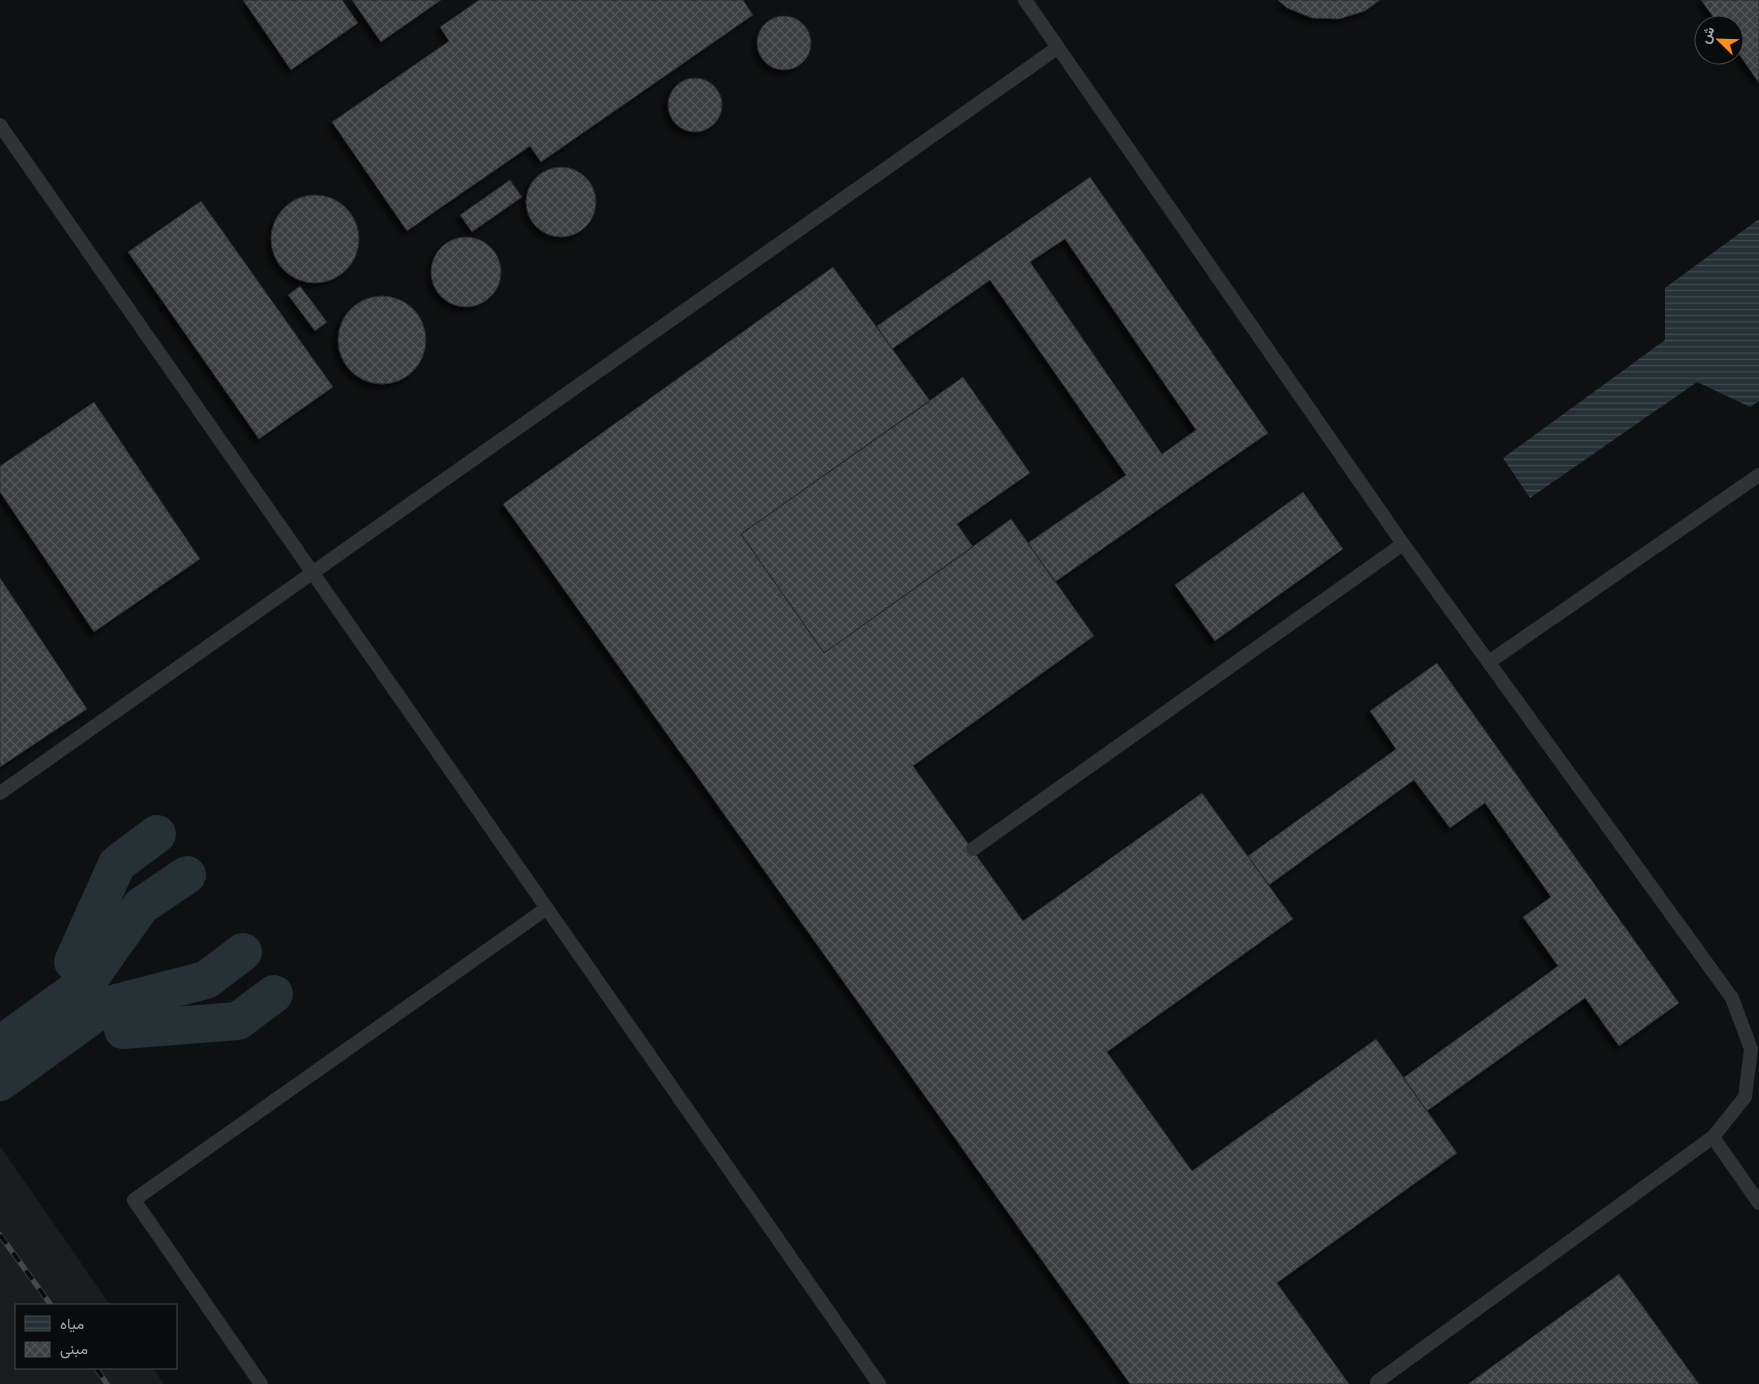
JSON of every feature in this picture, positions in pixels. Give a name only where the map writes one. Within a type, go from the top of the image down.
[{"type":"lane","points":[[1025,0],[1403,544],[1732,998],[1751,1049],[1745,1097],[1713,1137],[1377,1382]]},
{"type":"lane","points":[[0,793],[1057,48]]},
{"type":"lane","points":[[0,125],[879,1384]]},
{"type":"lane","points":[[1489,662],[1759,475]]},
{"type":"lane","points":[[973,849],[1403,544]]},
{"type":"lane","points":[[261,1384],[134,1200],[547,908]]},
{"type":"lane","points":[[1713,1137],[1759,1203]]},
{"type":"shaded area","points":[[0,1146],[109,1304],[15,1304],[15,1369],[154,1369],[164,1384],[0,1384]]},
{"type":"water","points":[[1759,219],[1759,401],[1750,407],[1697,382],[1530,498],[1503,458],[1665,340],[1665,288]]},
{"type":"building","points":[[243,0],[342,0],[358,23],[291,70]]},
{"type":"building","points":[[352,0],[441,0],[381,42]]},
{"type":"building","points":[[479,0],[743,0],[753,15],[541,162],[530,146],[407,231],[332,122],[449,41],[440,27]]},
{"type":"building","points":[[1278,0],[1380,0],[1365,11],[1339,19],[1312,18],[1287,8]]},
{"type":"building","points":[[1701,0],[1759,0],[1759,83],[1744,61],[1744,15],[1712,15]]},
{"type":"building","points":[[779,16],[789,16],[799,20],[807,28],[811,43],[807,58],[799,66],[789,70],[779,70],[769,66],[761,58],[757,48],[757,38],[761,28],[769,20]]},
{"type":"building","points":[[690,78],[700,78],[710,82],[718,90],[722,105],[718,120],[710,128],[700,132],[690,132],[680,128],[672,120],[668,110],[668,100],[672,90],[680,82]]},
{"type":"building","points":[[561,167],[574,170],[586,177],[593,189],[596,202],[593,215],[586,227],[574,234],[561,237],[548,234],[536,227],[529,215],[526,202],[529,189],[536,177],[548,170]]},
{"type":"building","points":[[1090,177],[1268,433],[1055,582],[1028,543],[1126,475],[990,280],[892,349],[877,326]],"holes":[[[1065,239],[1196,430],[1162,454],[1030,262]]]},
{"type":"building","points":[[510,180],[522,197],[472,232],[460,215]]},
{"type":"building","points":[[315,195],[332,198],[346,208],[356,222],[359,239],[356,256],[346,270],[332,280],[315,283],[298,280],[284,270],[274,256],[271,239],[274,222],[284,208],[298,198]]},
{"type":"building","points":[[201,201],[333,387],[259,439],[128,252]]},
{"type":"building","points":[[466,237],[479,240],[491,247],[498,259],[501,272],[498,285],[491,297],[479,304],[466,307],[453,304],[441,297],[434,285],[431,272],[434,259],[441,247],[453,240]]},
{"type":"building","points":[[833,267],[930,401],[741,534],[824,653],[1011,519],[1094,636],[913,766],[1023,921],[1202,793],[1293,919],[1107,1052],[1192,1171],[1376,1039],[1457,1153],[1277,1283],[1349,1384],[1130,1384],[503,504]]},
{"type":"building","points":[[300,286],[327,322],[315,331],[288,295]]},
{"type":"building","points":[[382,296],[399,299],[413,309],[423,323],[426,340],[423,357],[413,371],[399,381],[382,384],[365,381],[351,371],[341,357],[338,340],[341,323],[351,309],[365,299]]},
{"type":"building","points":[[963,377],[1030,473],[957,524],[973,547],[824,653],[741,534]]},
{"type":"building","points":[[94,402],[200,559],[94,632],[0,492],[0,466]]},
{"type":"building","points":[[1303,492],[1343,549],[1215,641],[1175,585]]},
{"type":"building","points":[[0,578],[87,709],[0,767]]},
{"type":"building","points":[[1437,663],[1679,1003],[1619,1046],[1585,998],[1427,1111],[1403,1078],[1558,966],[1523,917],[1551,897],[1485,803],[1450,828],[1414,780],[1269,885],[1248,856],[1396,749],[1370,711]]},
{"type":"building","points":[[1619,1274],[1699,1384],[1468,1384]]},
{"type":"waterway","points":[[73,962],[117,864],[157,834]]},
{"type":"waterway","points":[[0,1045],[87,982],[141,906],[187,875]]},
{"type":"waterway","points":[[0,1082],[105,1006],[206,980],[243,952]]},
{"type":"waterway","points":[[123,1030],[238,1021],[274,994]]},
{"type":"railway","points":[[0,1235],[50,1304]]},
{"type":"railway","points":[[97,1369],[107,1384]]}]
